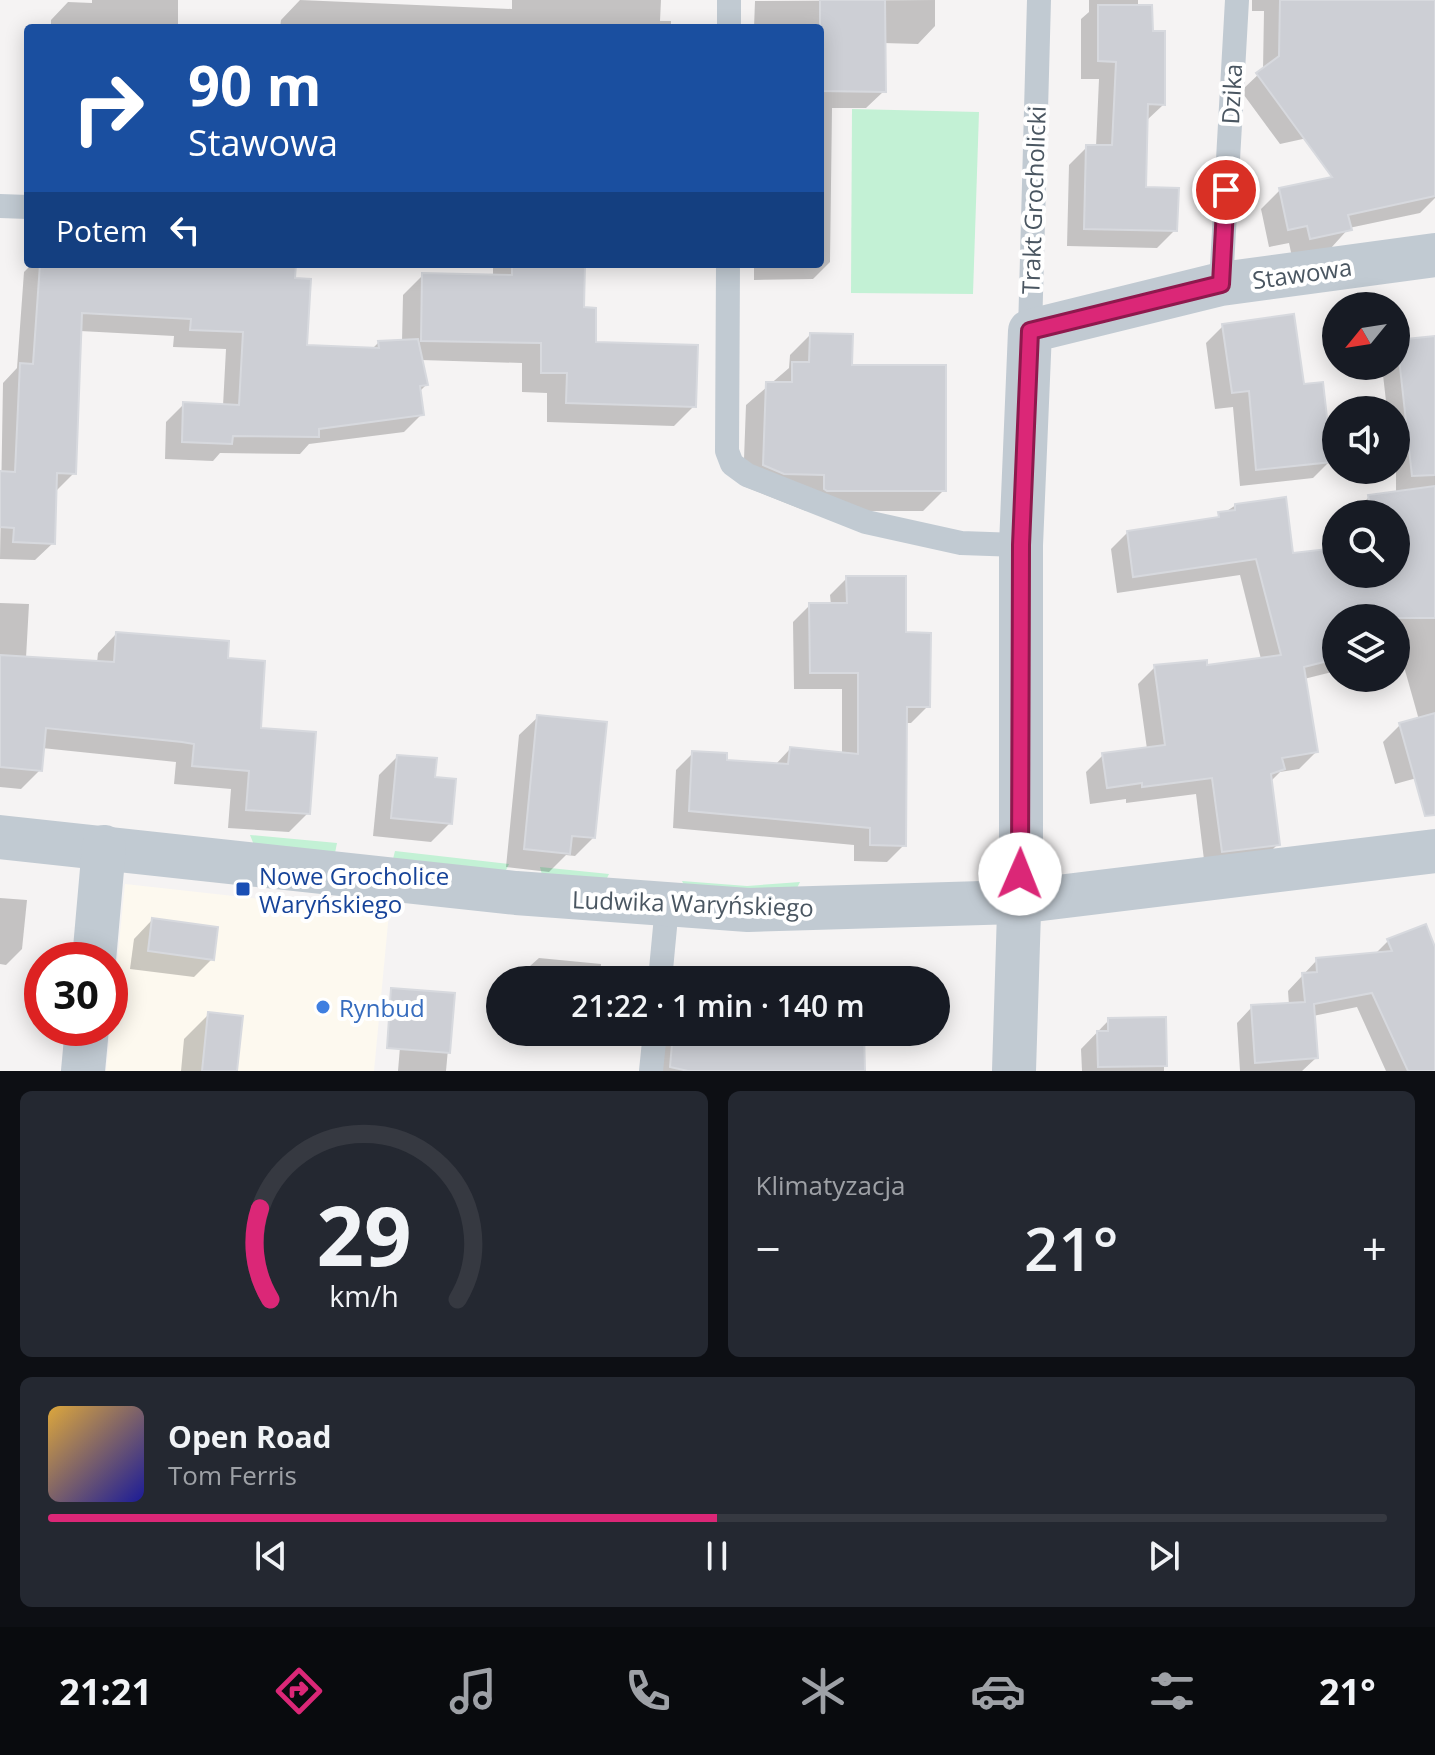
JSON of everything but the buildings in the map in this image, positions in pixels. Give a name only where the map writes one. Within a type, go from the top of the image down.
[{"type":"street","name":"Stawowa","points":[[1030,331],[1221,284],[1435,255]]},
{"type":"street","name":"Trakt Grocholicki","points":[[1014,1071],[1021,848],[1021,545],[1030,331]]},
{"type":"street","name":"Ludwika Waryńskiego","points":[[0,837],[667,906],[748,910],[1017,902],[1435,851]]},
{"type":"street","points":[[96,942],[104,847]]},
{"type":"street","points":[[83,1071],[85,1046]]},
{"type":"lane","points":[[729,0],[729,24]]},
{"type":"lane","name":"Trakt Grocholicki","points":[[1030,331],[1039,0]]},
{"type":"lane","name":"Dzika","points":[[1221,284],[1237,0]]},
{"type":"lane","points":[[0,206],[24,207]]},
{"type":"lane","points":[[728,268],[727,451],[732,464],[747,475],[866,522],[961,543],[1021,545]]},
{"type":"lane","points":[[661,966],[667,906]]},
{"type":"lane","points":[[651,1071],[654,1046]]},
{"type":"shaded area","points":[[125,884],[389,913],[374,1071],[106,1071],[109,1046],[128,1046],[128,942],[119,942]]},
{"type":"green space","points":[[852,109],[979,112],[973,294],[851,293]]},
{"type":"green space","points":[[250,835],[337,843],[335,853],[254,845]]},
{"type":"green space","points":[[395,851],[509,864],[505,872],[393,859]]},
{"type":"green space","points":[[540,867],[609,874],[605,882],[542,875]]},
{"type":"green space","points":[[682,881],[747,886],[800,882],[796,890],[687,891]]},
{"type":"place","name":"Nowe Grocholice Waryńskiego","points":[[243,889]]},
{"type":"place","name":"Rynbud","points":[[323,1007]]},
{"type":"route","points":[[1020,874],[1021,545],[1030,331],[1221,284],[1226,190]]}]
